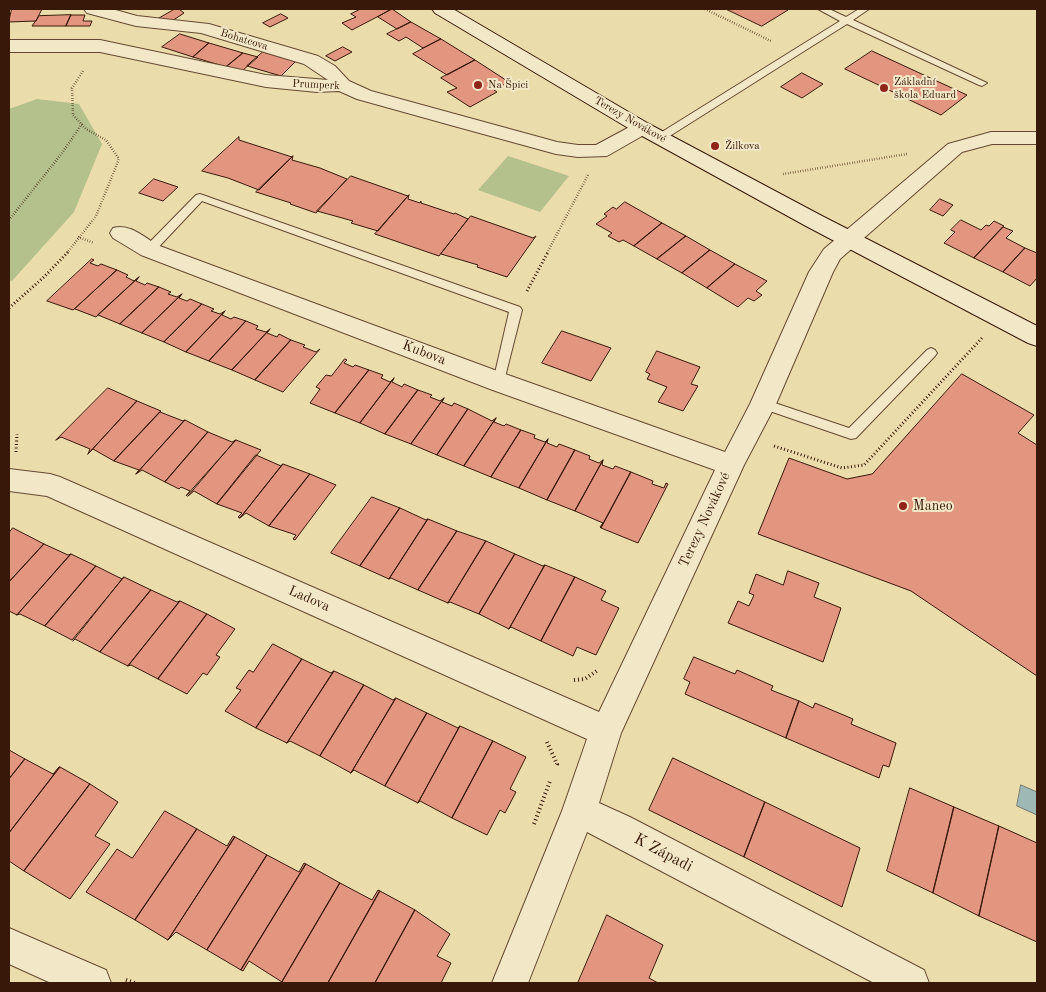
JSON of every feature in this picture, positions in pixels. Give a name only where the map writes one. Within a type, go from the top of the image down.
[{"type":"street","name":"Bohatcova","points":[[93,9],[136,21],[203,28],[311,60],[327,67],[336,75],[342,85]]},
{"type":"street","points":[[192,9],[199,15],[203,28]]},
{"type":"street","name":"Terezy Novákové","points":[[441,9],[642,128],[848,239]]},
{"type":"street","points":[[100,46],[136,21]]},
{"type":"street","name":"Prumperk","points":[[9,46],[100,46],[266,81],[317,86],[342,85],[364,95],[556,148],[600,151]]},
{"type":"street","points":[[600,151],[642,128]]},
{"type":"street","name":"Terezy Novákové","points":[[579,811],[606,731],[731,465],[763,404],[821,272],[832,254],[955,148],[991,138],[1037,138]]},
{"type":"street","name":"Kubova","points":[[120,233],[149,250],[499,382],[731,465]]},
{"type":"street","points":[[848,239],[1037,337]]},
{"type":"street","name":"Ladova","points":[[13,467],[606,731]]},
{"type":"street","points":[[510,983],[579,811]]},
{"type":"street","name":"K Západi","points":[[579,811],[618,829],[911,983]]},
{"type":"street","points":[[9,946],[93,983]]},
{"type":"lane","points":[[822,9],[982,83]]},
{"type":"lane","points":[[661,137],[865,9]]},
{"type":"lane","points":[[149,250],[200,197],[516,310],[499,382]]},
{"type":"lane","points":[[763,404],[851,434],[931,353]]},
{"type":"path","points":[[705,9],[772,42]]},
{"type":"path","points":[[9,308],[41,279],[96,215],[119,158],[106,140],[90,132],[73,115],[72,88]]},
{"type":"path","points":[[9,220],[62,153],[82,124]]},
{"type":"path","points":[[516,310],[532,283],[600,151]]},
{"type":"path","points":[[774,175],[907,154]]},
{"type":"path","points":[[78,237],[97,244]]},
{"type":"path","points":[[13,467],[17,434]]},
{"type":"path","points":[[569,681],[585,679],[601,667]]},
{"type":"path","points":[[532,831],[557,764],[545,739]]},
{"type":"green space","points":[[37,99],[79,104],[102,144],[74,212],[12,281],[9,280],[9,109]]},
{"type":"green space","points":[[508,156],[569,176],[540,212],[478,190]]},
{"type":"water","points":[[1021,785],[1037,792],[1037,815],[1017,806]]},
{"type":"building","points":[[12,9],[42,9],[36,21],[9,22]]},
{"type":"building","points":[[175,9],[179,9],[184,13],[169,23],[156,20]]},
{"type":"building","points":[[361,9],[392,9],[352,30],[342,23],[356,17],[351,14]]},
{"type":"building","points":[[392,9],[411,22],[397,29],[378,17]]},
{"type":"building","points":[[726,9],[784,9],[788,10],[762,26]]},
{"type":"building","points":[[281,14],[288,18],[270,27],[263,23]]},
{"type":"building","points":[[71,15],[85,15],[83,21],[92,21],[90,26],[66,26]]},
{"type":"building","points":[[71,15],[66,26],[32,26],[39,16]]},
{"type":"building","points":[[411,22],[441,39],[423,48],[406,37],[399,41],[387,34]]},
{"type":"building","points":[[180,34],[209,43],[193,57],[162,47]]},
{"type":"building","points":[[441,39],[475,60],[447,75],[413,54]]},
{"type":"building","points":[[209,43],[243,53],[226,67],[193,57]]},
{"type":"building","points":[[343,47],[352,52],[335,61],[326,56]]},
{"type":"building","points":[[872,51],[967,95],[941,115],[845,69]]},
{"type":"building","points":[[263,52],[296,61],[281,76],[247,66]]},
{"type":"building","points":[[243,53],[258,57],[242,71],[226,67]]},
{"type":"building","name":"Na Špici","points":[[475,60],[509,82],[494,90],[497,92],[470,107],[447,92],[457,88],[441,78]]},
{"type":"building","points":[[802,73],[823,84],[802,98],[781,87]]},
{"type":"building","points":[[239,137],[239,140],[292,157],[259,190],[228,178],[202,171]]},
{"type":"building","points":[[293,156],[292,160],[320,168],[347,179],[316,213],[256,192]]},
{"type":"building","points":[[351,176],[408,196],[378,231],[351,223],[353,221],[317,211]]},
{"type":"building","points":[[154,179],[178,187],[163,201],[139,193]]},
{"type":"building","points":[[409,195],[408,199],[420,203],[421,201],[421,203],[468,219],[439,256],[375,234]]},
{"type":"building","points":[[940,199],[953,205],[943,216],[930,210]]},
{"type":"building","points":[[625,202],[662,223],[634,246],[623,240],[619,242],[608,236],[612,233],[596,224],[607,216],[604,214],[613,207],[616,209]]},
{"type":"building","points":[[471,216],[533,238],[536,236],[507,277],[477,267],[478,265],[441,254]]},
{"type":"building","points":[[961,220],[981,230],[994,221],[1004,226],[974,258],[944,243],[955,232],[951,230]]},
{"type":"building","points":[[662,223],[686,236],[657,259],[634,246]]},
{"type":"building","points":[[1003,227],[1013,231],[1006,238],[1025,248],[1003,272],[974,258]]},
{"type":"building","points":[[686,236],[710,250],[682,273],[657,259]]},
{"type":"building","points":[[1025,248],[1037,253],[1037,278],[1030,286],[1003,272]]},
{"type":"building","points":[[710,250],[735,264],[707,288],[682,273]]},
{"type":"building","points":[[92,259],[94,260],[90,263],[98,266],[101,264],[117,270],[73,310],[47,301]]},
{"type":"building","points":[[735,264],[767,281],[756,291],[762,295],[754,301],[748,298],[738,307],[707,288]]},
{"type":"building","points":[[117,270],[128,275],[126,277],[134,281],[139,277],[96,317],[75,309]]},
{"type":"building","points":[[139,277],[136,281],[145,285],[147,283],[159,287],[120,324],[98,315]]},
{"type":"building","points":[[159,287],[171,292],[168,294],[177,297],[182,294],[142,333],[120,324]]},
{"type":"building","points":[[182,294],[179,298],[187,301],[190,299],[202,304],[164,342],[142,333]]},
{"type":"building","points":[[202,304],[214,309],[211,311],[220,314],[225,311],[186,352],[164,342]]},
{"type":"building","points":[[225,311],[222,315],[231,319],[234,317],[246,321],[209,361],[186,352]]},
{"type":"building","points":[[246,321],[258,326],[256,329],[266,332],[270,329],[232,370],[209,361]]},
{"type":"building","points":[[270,329],[267,333],[277,337],[279,334],[291,340],[255,380],[232,370]]},
{"type":"building","points":[[562,331],[611,348],[591,381],[542,363]]},
{"type":"building","points":[[291,340],[305,345],[303,347],[316,352],[320,349],[283,392],[255,380]]},
{"type":"building","points":[[657,351],[700,367],[691,384],[698,386],[683,411],[658,402],[667,387],[647,379],[650,374],[646,372]]},
{"type":"building","points":[[345,359],[347,360],[344,363],[369,370],[335,413],[310,403],[320,389],[316,387],[326,375],[331,376]]},
{"type":"building","points":[[369,370],[383,375],[381,378],[390,382],[394,378],[360,423],[335,413]]},
{"type":"building","name":"Maneo","points":[[962,374],[1034,415],[1018,433],[1037,445],[1037,676],[911,591],[758,534],[789,458],[847,479],[872,474]]},
{"type":"building","points":[[394,378],[392,382],[402,387],[404,384],[418,390],[385,434],[360,423]]},
{"type":"building","points":[[108,388],[137,401],[88,454],[90,449],[61,437],[56,440]]},
{"type":"building","points":[[418,390],[432,395],[430,397],[440,401],[444,398],[411,444],[385,434]]},
{"type":"building","points":[[444,398],[442,402],[452,406],[454,403],[468,409],[437,455],[411,444]]},
{"type":"building","points":[[137,401],[161,411],[114,461],[93,449],[88,454]]},
{"type":"building","points":[[468,409],[492,421],[496,418],[464,466],[437,455]]},
{"type":"building","points":[[160,412],[183,421],[185,420],[136,474],[139,470],[114,461]]},
{"type":"building","points":[[496,418],[494,422],[521,430],[491,477],[464,466]]},
{"type":"building","points":[[185,420],[208,432],[165,482],[142,470],[136,474]]},
{"type":"building","points":[[521,430],[535,435],[534,438],[545,442],[548,439],[519,488],[491,477]]},
{"type":"building","points":[[208,432],[232,442],[236,440],[186,496],[190,491],[181,487],[179,489],[165,482]]},
{"type":"building","points":[[548,439],[547,443],[557,447],[559,444],[575,450],[547,500],[519,488]]},
{"type":"building","points":[[236,440],[261,450],[217,504],[194,491],[188,496]]},
{"type":"building","points":[[575,450],[590,456],[589,459],[599,463],[603,460],[575,511],[547,500]]},
{"type":"building","points":[[256,455],[281,466],[283,464],[240,518],[238,517],[242,513],[217,504]]},
{"type":"building","points":[[603,460],[602,465],[613,469],[615,466],[631,472],[601,528],[603,523],[575,511]]},
{"type":"building","points":[[283,464],[310,474],[269,526],[246,513],[240,518]]},
{"type":"building","points":[[631,472],[653,481],[652,484],[664,488],[666,483],[668,484],[638,543],[601,528]]},
{"type":"building","points":[[310,474],[336,485],[295,540],[293,539],[296,535],[269,526]]},
{"type":"building","points":[[372,497],[400,508],[360,566],[331,553]]},
{"type":"building","points":[[400,508],[426,520],[428,519],[389,579],[360,566]]},
{"type":"building","points":[[428,519],[457,531],[418,590],[391,578],[389,579]]},
{"type":"building","points":[[13,528],[44,544],[9,582],[9,533]]},
{"type":"building","points":[[457,531],[486,541],[448,603],[418,590]]},
{"type":"building","points":[[486,541],[515,554],[479,614],[450,602],[448,603]]},
{"type":"building","points":[[44,544],[68,555],[71,554],[17,615],[9,611],[9,582]]},
{"type":"building","points":[[71,554],[96,566],[45,626],[20,614],[17,615]]},
{"type":"building","points":[[515,554],[543,566],[545,565],[509,629],[479,614]]},
{"type":"building","points":[[545,565],[575,577],[541,641],[511,627],[509,629]]},
{"type":"building","points":[[96,566],[122,579],[124,577],[72,640],[45,626]]},
{"type":"building","points":[[788,571],[819,583],[814,597],[841,608],[823,662],[728,623],[738,601],[749,606],[754,595],[749,593],[756,574],[783,585]]},
{"type":"building","points":[[124,577],[151,590],[100,652],[75,639],[73,641]]},
{"type":"building","points":[[575,577],[606,591],[601,600],[619,608],[596,655],[577,647],[573,656],[541,641]]},
{"type":"building","points":[[151,590],[177,602],[180,601],[128,666],[100,652]]},
{"type":"building","points":[[180,601],[207,614],[158,679],[131,665],[128,666]]},
{"type":"building","points":[[207,614],[235,629],[216,655],[220,657],[207,675],[203,673],[187,694],[158,679]]},
{"type":"building","points":[[273,644],[302,659],[256,728],[225,711],[241,690],[236,688],[249,670],[253,672]]},
{"type":"building","points":[[694,657],[735,674],[737,670],[773,686],[771,690],[799,701],[786,738],[685,694],[690,682],[684,679]]},
{"type":"building","points":[[302,659],[331,673],[334,671],[287,743],[256,728]]},
{"type":"building","points":[[334,671],[364,685],[320,756],[290,741],[287,743]]},
{"type":"building","points":[[364,685],[393,700],[396,698],[351,773],[320,756]]},
{"type":"building","points":[[396,698],[427,713],[385,786],[354,770],[351,773]]},
{"type":"building","points":[[799,701],[813,708],[815,703],[853,719],[851,724],[896,743],[889,767],[883,765],[879,778],[786,738]]},
{"type":"building","points":[[427,713],[458,728],[460,726],[418,803],[385,786]]},
{"type":"building","points":[[460,726],[493,741],[452,818],[420,801],[418,803]]},
{"type":"building","points":[[493,741],[526,757],[510,789],[516,792],[505,813],[500,810],[487,835],[452,818]]},
{"type":"building","points":[[9,750],[25,759],[9,779]]},
{"type":"building","points":[[673,758],[765,802],[744,857],[649,810]]},
{"type":"building","points":[[25,759],[53,774],[60,767],[9,833],[9,779]]},
{"type":"building","points":[[60,767],[90,784],[24,871],[9,861],[9,833]]},
{"type":"building","points":[[90,784],[118,802],[95,836],[110,844],[70,899],[24,871]]},
{"type":"building","points":[[910,788],[954,807],[933,893],[887,871]]},
{"type":"building","points":[[765,802],[860,848],[842,907],[744,857]]},
{"type":"building","points":[[954,807],[999,826],[979,916],[933,893]]},
{"type":"building","points":[[165,811],[197,829],[135,920],[86,892],[117,849],[132,858]]},
{"type":"building","points":[[999,826],[1037,843],[1037,942],[979,916]]},
{"type":"building","points":[[197,829],[227,846],[233,836],[235,837],[168,940],[135,920]]},
{"type":"building","points":[[235,837],[267,855],[207,950],[176,932],[168,940]]},
{"type":"building","points":[[267,855],[299,872],[304,863],[306,864],[241,970],[207,950]]},
{"type":"building","points":[[306,864],[340,883],[282,982],[249,961],[243,971],[241,970]]},
{"type":"building","points":[[340,883],[372,900],[378,890],[380,891],[328,983],[282,982]]},
{"type":"building","points":[[380,891],[415,910],[375,983],[328,983]]},
{"type":"building","points":[[415,910],[450,934],[437,956],[451,963],[441,983],[375,983]]},
{"type":"building","points":[[607,915],[663,945],[649,978],[658,983],[578,983]]},
{"type":"place","name":"Na Špici","points":[[478,85]]},
{"type":"place","name":"Základní škola Eduard","points":[[884,88]]},
{"type":"place","name":"Žilkova","points":[[715,146]]},
{"type":"place","name":"Maneo","points":[[903,506]]}]
